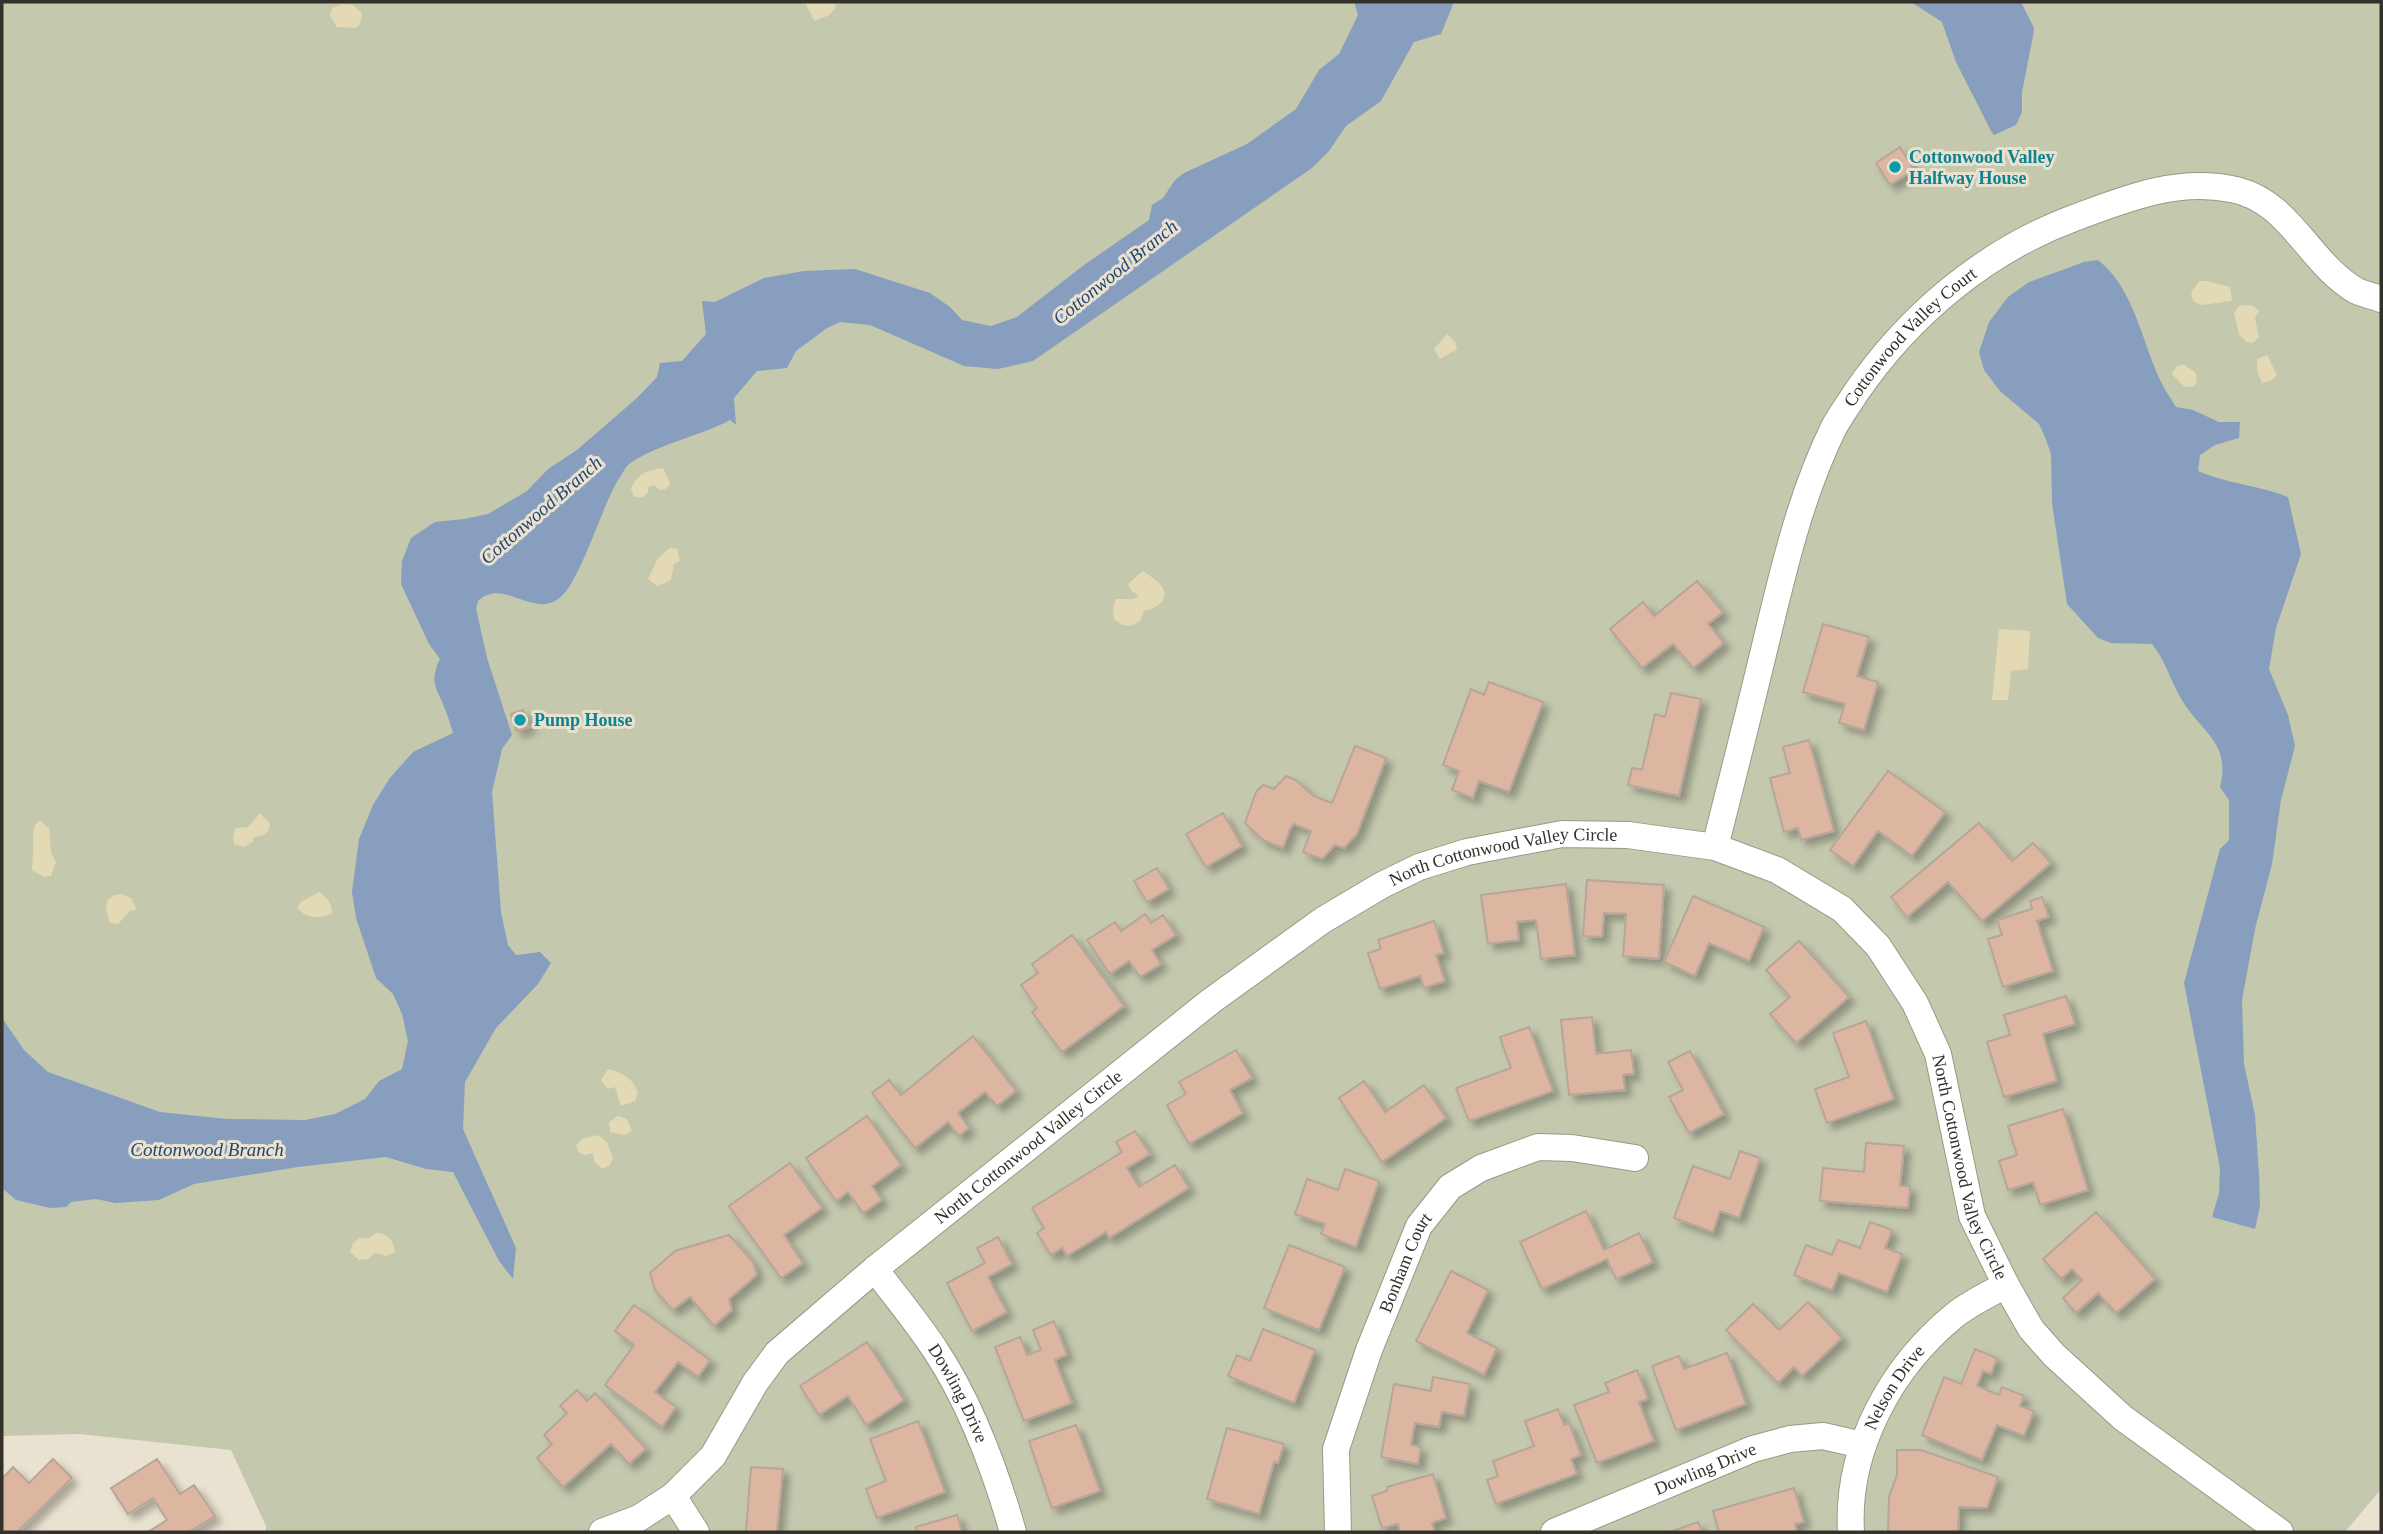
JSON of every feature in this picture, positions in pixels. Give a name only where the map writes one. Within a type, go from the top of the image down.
[{"type":"street","name":"Cottonwood Valley Court","points":[[1715,847],[1786,559],[1813,474],[1835,424],[1876,364],[1926,310],[1983,265],[2055,225],[2128,198],[2184,185],[2233,189],[2266,201],[2327,267],[2356,290],[2381,299]]},
{"type":"street","name":"North Cottonwood Valley Circle","points":[[602,1532],[639,1518],[673,1496],[713,1456],[755,1383],[777,1353],[875,1269],[1211,1001],[1323,920],[1382,885],[1419,867],[1455,856],[1562,834],[1628,835],[1715,847],[1777,870],[1842,909],[1878,946],[1915,1003],[1938,1054],[1972,1216],[2031,1329],[2054,1355],[2123,1418],[2280,1532]]},
{"type":"street","name":"Bonham Court","points":[[1338,1532],[1336,1448],[1369,1349],[1419,1226],[1450,1187],[1481,1168],[1538,1147],[1572,1147],[1635,1158]]},
{"type":"street","name":"Dowling Drive","points":[[875,1269],[936,1351],[967,1408],[997,1477],[1013,1532]]},
{"type":"street","name":"Nelson Drive","points":[[1851,1532],[1854,1481],[1862,1445],[1889,1390],[1918,1351],[1954,1315],[2006,1285]]},
{"type":"street","name":"Dowling Drive","points":[[1554,1532],[1753,1449],[1790,1439],[1823,1436],[1862,1445]]},
{"type":"street","points":[[673,1496],[696,1532]]},
{"type":"green space","points":[[2,2],[2381,2],[2381,1489],[2345,1532],[266,1532],[266,1526],[231,1450],[79,1434],[2,1436]]},
{"type":"sand","points":[[805,2],[834,2],[836,6],[830,15],[814,21]]},
{"type":"sand","points":[[342,4],[353,5],[362,13],[360,24],[356,28],[337,27],[330,16],[332,8]]},
{"type":"sand","points":[[2199,281],[2230,287],[2232,301],[2201,305],[2193,301],[2191,293]]},
{"type":"sand","points":[[2249,305],[2259,311],[2255,318],[2259,337],[2253,343],[2246,342],[2239,334],[2234,313],[2239,306]]},
{"type":"sand","points":[[1447,334],[1455,342],[1457,349],[1440,359],[1434,349]]},
{"type":"sand","points":[[2267,355],[2277,375],[2262,383],[2257,371],[2257,359]]},
{"type":"sand","points":[[2184,365],[2196,373],[2197,382],[2194,386],[2185,387],[2172,374],[2177,366]]},
{"type":"sand","points":[[663,468],[670,484],[666,489],[660,490],[654,485],[648,487],[648,493],[643,497],[634,497],[631,489],[640,476]]},
{"type":"sand","points":[[670,548],[677,549],[680,561],[674,564],[671,580],[657,586],[648,579],[658,558]]},
{"type":"sand","points":[[1143,571],[1162,587],[1163,600],[1157,606],[1144,611],[1140,621],[1131,626],[1122,625],[1114,619],[1116,599],[1134,599],[1139,596],[1128,584]]},
{"type":"sand","points":[[1999,629],[2030,631],[2028,669],[2011,671],[2008,700],[1992,700]]},
{"type":"sand","points":[[260,813],[270,823],[267,832],[253,837],[253,842],[244,847],[234,844],[236,828],[248,827]]},
{"type":"sand","points":[[39,820],[49,828],[51,853],[56,862],[51,876],[44,877],[32,870],[33,832]]},
{"type":"sand","points":[[319,892],[329,901],[332,914],[313,917],[297,907],[302,901]]},
{"type":"sand","points":[[122,894],[131,898],[137,910],[130,911],[118,924],[110,923],[106,910],[107,901],[114,895]]},
{"type":"sand","points":[[608,1069],[623,1074],[630,1080],[638,1093],[635,1101],[621,1106],[615,1087],[608,1089],[601,1080]]},
{"type":"sand","points":[[618,1116],[627,1119],[632,1131],[625,1135],[610,1132],[609,1122]]},
{"type":"sand","points":[[598,1135],[607,1142],[613,1159],[609,1166],[602,1169],[594,1161],[593,1153],[579,1153],[576,1145],[582,1139]]},
{"type":"sand","points":[[376,1233],[390,1238],[395,1252],[386,1256],[375,1253],[368,1259],[359,1260],[350,1252],[353,1243],[359,1238],[370,1238]]},
{"type":"water","name":"Cottonwood Branch","points":[[1354,2],[1454,2],[1441,34],[1414,42],[1381,101],[1346,126],[1329,151],[1312,168],[1033,361],[998,369],[964,366],[870,325],[840,322],[827,328],[796,351],[787,368],[757,371],[734,398],[736,425],[730,420],[662,447],[627,466],[612,492],[574,579],[558,599],[548,604],[538,604],[497,593],[478,601],[476,608],[487,658],[512,735],[502,749],[492,792],[501,912],[508,945],[516,955],[540,952],[551,963],[538,984],[496,1028],[465,1082],[463,1129],[516,1248],[513,1279],[499,1261],[453,1172],[426,1169],[386,1157],[298,1167],[194,1184],[159,1200],[115,1203],[96,1199],[50,1208],[16,1200],[2,1188],[2,1018],[24,1050],[48,1072],[160,1112],[227,1119],[305,1120],[335,1114],[365,1099],[379,1081],[402,1069],[408,1041],[402,1014],[393,994],[376,978],[356,918],[352,892],[359,839],[373,805],[389,779],[413,752],[453,733],[435,683],[435,672],[440,659],[429,644],[401,584],[402,561],[411,538],[435,522],[488,514],[527,491],[548,469],[577,450],[637,398],[657,377],[660,363],[682,361],[706,334],[702,301],[715,302],[764,278],[804,271],[855,269],[930,293],[950,307],[962,320],[991,326],[1017,317],[1084,265],[1149,220],[1152,205],[1163,198],[1175,180],[1184,173],[1247,144],[1296,109],[1319,70],[1339,54],[1358,15]]},
{"type":"water","points":[[1911,2],[2021,2],[2034,28],[2022,92],[2022,112],[2016,125],[1994,135],[1956,62],[1942,22]]},
{"type":"water","points":[[2098,260],[2111,272],[2129,301],[2155,368],[2176,407],[2193,410],[2219,422],[2240,422],[2239,438],[2215,445],[2200,455],[2198,471],[2288,497],[2301,554],[2276,628],[2269,669],[2288,715],[2295,746],[2281,800],[2272,864],[2255,929],[2242,1000],[2244,1064],[2255,1115],[2259,1175],[2260,1206],[2255,1229],[2212,1217],[2219,1193],[2220,1168],[2184,983],[2220,849],[2229,840],[2229,800],[2220,787],[2222,760],[2213,740],[2183,702],[2152,644],[2111,643],[2098,638],[2067,604],[2052,503],[2051,454],[2039,424],[2000,391],[1984,370],[1979,352],[1989,322],[2008,297],[2029,282],[2084,262]]},
{"type":"building","name":"Cottonwood Valley Halfway House","points":[[1900,147],[1914,170],[1890,185],[1876,163]]},
{"type":"building","points":[[1697,581],[1723,612],[1708,624],[1724,643],[1693,668],[1673,644],[1642,668],[1610,629],[1643,602],[1654,616]]},
{"type":"building","points":[[1823,624],[1869,637],[1857,676],[1878,682],[1864,730],[1839,723],[1845,704],[1803,692]]},
{"type":"building","points":[[1489,682],[1543,702],[1509,792],[1479,781],[1473,798],[1452,790],[1459,771],[1443,765],[1471,689],[1484,695]]},
{"type":"building","points":[[1671,693],[1701,699],[1679,796],[1628,785],[1632,768],[1642,770],[1655,714],[1665,717]]},
{"type":"building","name":"Pump House","points":[[523,710],[529,727],[517,731],[511,714]]},
{"type":"building","points":[[1809,740],[1834,831],[1801,840],[1798,828],[1784,832],[1770,778],[1790,773],[1783,747]]},
{"type":"building","points":[[1355,746],[1386,758],[1357,834],[1344,848],[1335,845],[1322,859],[1303,852],[1311,831],[1294,824],[1283,848],[1263,840],[1245,823],[1256,792],[1263,785],[1274,789],[1286,776],[1296,780],[1313,796],[1332,803]]},
{"type":"building","points":[[1888,771],[1945,812],[1912,856],[1878,831],[1853,866],[1830,850]]},
{"type":"building","points":[[1223,813],[1242,846],[1206,867],[1186,834]]},
{"type":"building","points":[[1979,823],[2012,861],[2033,843],[2051,863],[1982,921],[1948,882],[1907,917],[1891,897]]},
{"type":"building","points":[[1157,868],[1169,889],[1147,902],[1134,881]]},
{"type":"building","points":[[1587,880],[1664,885],[1659,959],[1623,956],[1626,914],[1604,913],[1602,937],[1583,936]]},
{"type":"building","points":[[1566,884],[1575,955],[1541,959],[1536,920],[1517,922],[1519,940],[1488,944],[1481,895]]},
{"type":"building","points":[[1693,896],[1764,927],[1749,961],[1709,943],[1695,976],[1664,962]]},
{"type":"building","points":[[2042,897],[2049,917],[2037,921],[2053,971],[2003,987],[1988,939],[2002,935],[1997,920],[2032,909],[2030,901]]},
{"type":"building","points":[[1145,914],[1151,923],[1163,915],[1176,935],[1152,950],[1161,964],[1140,977],[1129,961],[1110,974],[1087,940],[1115,922],[1121,931]]},
{"type":"building","points":[[1434,921],[1444,953],[1436,955],[1445,981],[1424,988],[1420,976],[1380,989],[1368,953],[1381,949],[1378,940]]},
{"type":"building","points":[[1072,935],[1124,1006],[1062,1052],[1032,1012],[1037,1008],[1021,985],[1038,973],[1032,964]]},
{"type":"building","points":[[1799,941],[1849,997],[1796,1043],[1770,1014],[1790,997],[1766,970]]},
{"type":"building","points":[[2066,996],[2075,1024],[2043,1034],[2057,1081],[2004,1097],[1987,1042],[2010,1035],[2004,1015]]},
{"type":"building","points":[[1592,1017],[1596,1054],[1631,1050],[1634,1074],[1623,1075],[1625,1090],[1569,1095],[1561,1020]]},
{"type":"building","points":[[1866,1021],[1894,1099],[1827,1123],[1815,1089],[1849,1077],[1833,1033]]},
{"type":"building","points":[[1529,1027],[1553,1091],[1469,1121],[1456,1088],[1511,1068],[1500,1037]]},
{"type":"building","points":[[973,1036],[1016,1091],[997,1106],[985,1092],[958,1113],[969,1128],[959,1136],[948,1122],[915,1148],[872,1093],[889,1080],[901,1095]]},
{"type":"building","points":[[1236,1050],[1252,1078],[1230,1090],[1243,1113],[1189,1144],[1167,1105],[1186,1094],[1179,1082]]},
{"type":"building","points":[[1690,1051],[1724,1114],[1689,1133],[1669,1097],[1683,1090],[1668,1062]]},
{"type":"building","points":[[1364,1081],[1385,1112],[1424,1085],[1446,1118],[1382,1162],[1339,1098]]},
{"type":"building","points":[[2063,1109],[2088,1190],[2040,1205],[2033,1182],[2008,1190],[1999,1161],[2017,1155],[2008,1126]]},
{"type":"building","points":[[867,1116],[901,1165],[872,1186],[882,1200],[863,1213],[848,1192],[836,1201],[806,1158]]},
{"type":"building","points":[[1135,1131],[1150,1154],[1127,1168],[1139,1187],[1175,1165],[1189,1188],[1109,1238],[1106,1232],[1067,1256],[1062,1248],[1051,1255],[1037,1233],[1044,1228],[1032,1208],[1122,1152],[1116,1142]]},
{"type":"building","points":[[1866,1143],[1904,1146],[1900,1186],[1910,1186],[1908,1208],[1820,1201],[1823,1168],[1864,1172]]},
{"type":"building","points":[[1740,1151],[1760,1158],[1739,1218],[1720,1211],[1713,1232],[1674,1218],[1693,1166],[1730,1179]]},
{"type":"building","points":[[790,1163],[822,1208],[784,1235],[803,1263],[781,1278],[729,1206]]},
{"type":"building","points":[[1345,1169],[1379,1181],[1356,1247],[1321,1234],[1325,1224],[1295,1214],[1307,1179],[1338,1190]]},
{"type":"building","points":[[1586,1211],[1604,1250],[1639,1233],[1653,1262],[1616,1279],[1607,1259],[1542,1289],[1520,1242]]},
{"type":"building","points":[[2096,1212],[2155,1279],[2116,1313],[2098,1293],[2076,1313],[2063,1298],[2082,1280],[2072,1269],[2061,1279],[2043,1259]]},
{"type":"building","points":[[1870,1222],[1892,1230],[1885,1248],[1902,1254],[1887,1292],[1839,1273],[1832,1290],[1794,1275],[1806,1245],[1832,1255],[1838,1240],[1860,1248]]},
{"type":"building","points":[[729,1235],[753,1262],[757,1275],[729,1299],[732,1310],[714,1326],[690,1297],[673,1310],[655,1290],[650,1273],[675,1251]]},
{"type":"building","points":[[998,1237],[1012,1264],[988,1277],[1007,1312],[972,1331],[947,1283],[985,1263],[977,1248]]},
{"type":"building","points":[[1289,1245],[1345,1267],[1319,1330],[1264,1308]]},
{"type":"building","points":[[1451,1271],[1488,1290],[1467,1333],[1497,1348],[1484,1375],[1416,1341]]},
{"type":"building","points":[[1808,1302],[1842,1338],[1802,1376],[1794,1367],[1778,1383],[1726,1330],[1753,1304],[1779,1330]]},
{"type":"building","points":[[634,1305],[710,1360],[698,1377],[678,1362],[655,1392],[676,1407],[662,1427],[605,1385],[634,1345],[615,1331]]},
{"type":"building","points":[[1054,1321],[1067,1355],[1055,1360],[1072,1403],[1024,1421],[995,1347],[1020,1337],[1027,1355],[1041,1350],[1033,1330]]},
{"type":"building","points":[[1263,1329],[1315,1350],[1294,1403],[1228,1376],[1237,1355],[1250,1361]]},
{"type":"building","points":[[867,1342],[904,1400],[866,1425],[848,1396],[819,1415],[800,1386]]},
{"type":"building","points":[[1975,1349],[1997,1358],[1991,1374],[1983,1371],[1977,1386],[1999,1395],[2002,1387],[2024,1396],[2020,1406],[2034,1411],[2024,1436],[1997,1425],[1982,1460],[1922,1435],[1944,1377],[1961,1384]]},
{"type":"building","points":[[1727,1353],[1746,1404],[1676,1430],[1652,1366],[1679,1356],[1684,1369]]},
{"type":"building","points":[[1637,1370],[1648,1399],[1639,1402],[1654,1441],[1597,1463],[1574,1405],[1609,1392],[1605,1383]]},
{"type":"building","points":[[1433,1377],[1470,1384],[1464,1416],[1442,1412],[1439,1427],[1415,1423],[1411,1445],[1421,1447],[1418,1464],[1381,1457],[1394,1384],[1431,1391]]},
{"type":"building","points":[[577,1390],[587,1401],[595,1393],[646,1449],[629,1464],[611,1444],[563,1487],[537,1458],[552,1444],[544,1435],[567,1413],[560,1406]]},
{"type":"building","points":[[1558,1409],[1564,1425],[1569,1423],[1581,1455],[1571,1459],[1577,1474],[1496,1504],[1487,1480],[1498,1476],[1493,1461],[1534,1446],[1525,1421]]},
{"type":"building","points":[[918,1421],[945,1492],[877,1518],[866,1489],[886,1481],[870,1439]]},
{"type":"building","points":[[1076,1425],[1100,1491],[1052,1508],[1029,1441]]},
{"type":"building","points":[[1227,1428],[1284,1444],[1278,1463],[1274,1462],[1259,1514],[1207,1499]]},
{"type":"building","points":[[1897,1450],[1921,1450],[1998,1477],[1987,1508],[1959,1507],[1958,1532],[1888,1532],[1889,1497],[1897,1475]]},
{"type":"building","points":[[53,1459],[72,1478],[17,1532],[2,1532],[2,1479],[13,1467],[29,1483]]},
{"type":"building","points":[[157,1459],[180,1494],[194,1485],[215,1516],[189,1532],[148,1532],[167,1520],[153,1498],[128,1514],[111,1488]]},
{"type":"building","points":[[751,1467],[783,1469],[777,1532],[746,1532]]},
{"type":"building","points":[[1433,1474],[1446,1518],[1432,1523],[1435,1532],[1400,1532],[1398,1524],[1382,1528],[1372,1496],[1387,1491],[1387,1487]]},
{"type":"building","points":[[1794,1488],[1804,1522],[1795,1524],[1797,1532],[1719,1532],[1713,1511]]},
{"type":"building","points":[[957,1515],[962,1532],[917,1532],[916,1527]]},
{"type":"building","points":[[1698,1522],[1702,1532],[1670,1532]]},
{"type":"place","name":"Cottonwood Valley Halfway House","points":[[1895,167]]},
{"type":"place","name":"Pump House","points":[[520,720]]}]
